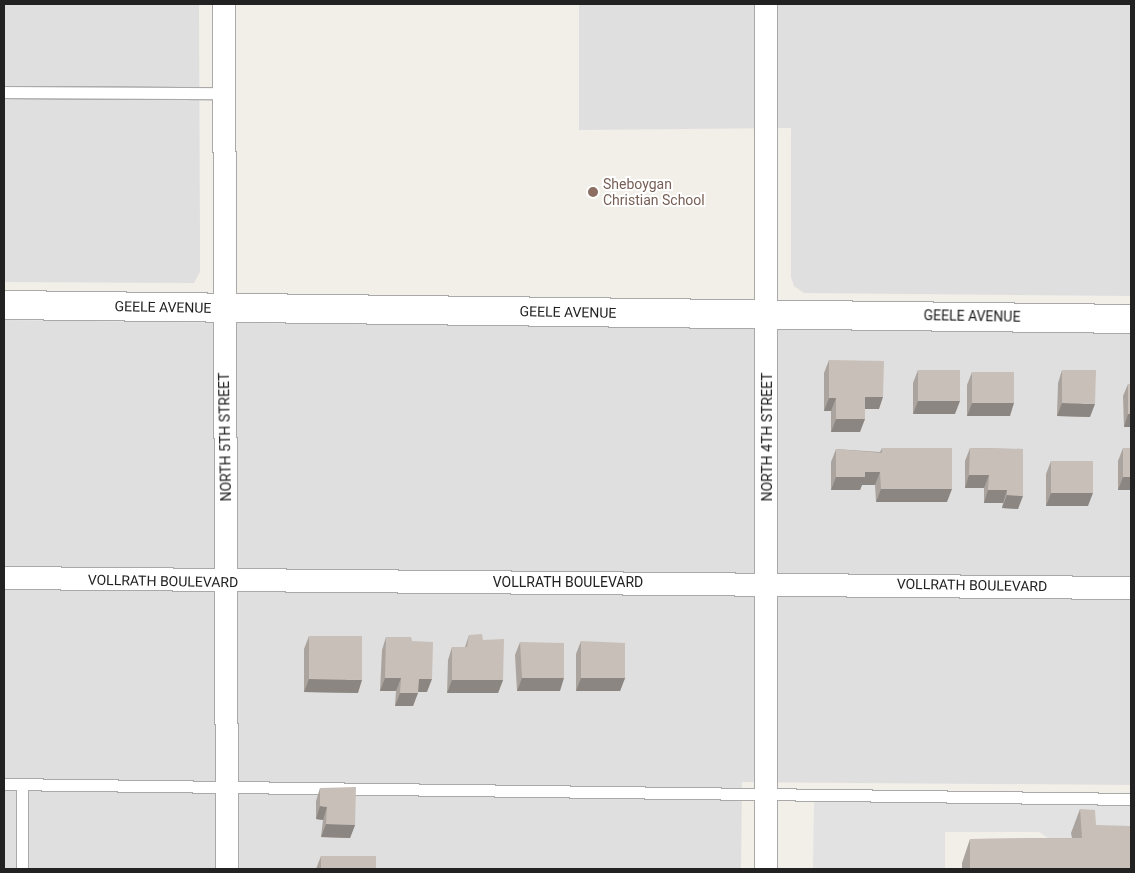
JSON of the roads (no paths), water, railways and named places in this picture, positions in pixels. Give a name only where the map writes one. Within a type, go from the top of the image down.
[{"type":"street","name":"NORTH 5TH STREET","points":[[224,4],[223,308],[228,869]]},
{"type":"street","name":"NORTH 4TH STREET","points":[[766,4],[766,869]]},
{"type":"street","name":"GEELE AVENUE","points":[[4,305],[1131,319]]},
{"type":"street","name":"VOLLRATH BOULEVARD","points":[[4,578],[226,582],[767,582],[1131,588]]},
{"type":"lane","points":[[4,92],[224,93]]},
{"type":"lane","points":[[4,784],[766,792],[1131,799]]},
{"type":"lane","points":[[22,784],[22,869]]},
{"type":"place","name":"Sheboygan Christian School","points":[[593,192]]}]
